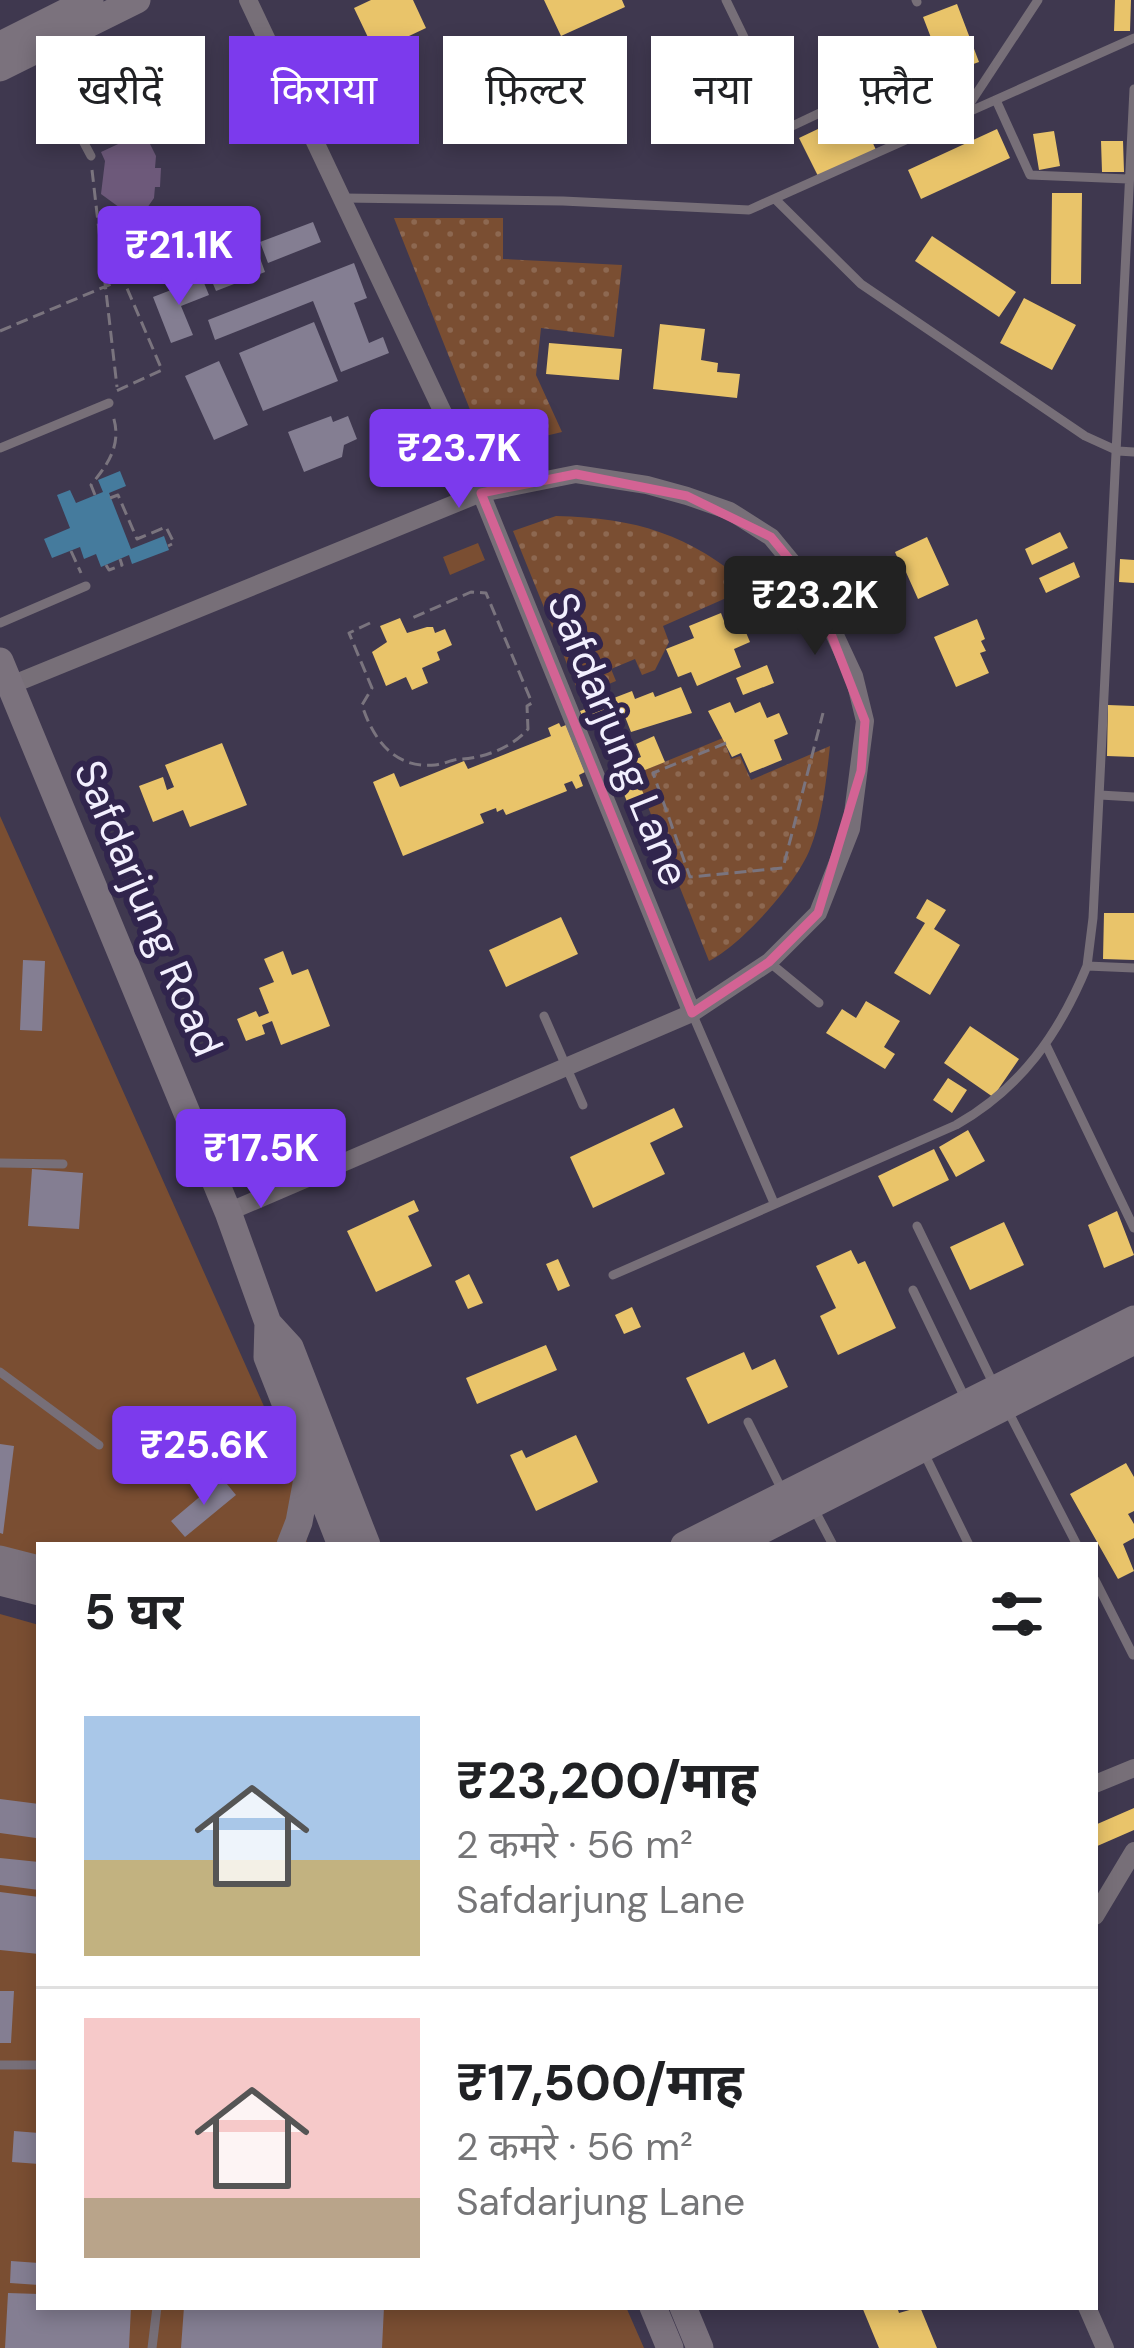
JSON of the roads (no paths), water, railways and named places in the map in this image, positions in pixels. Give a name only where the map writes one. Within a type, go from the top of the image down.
[{"type":"main road","points":[[0,45],[90,0]]},
{"type":"main road","points":[[0,68],[137,0]]},
{"type":"main road","name":"Safdarjung Road","points":[[5,673],[228,1211],[268,1323],[267,1357],[334,1537]]},
{"type":"main road","points":[[739,1542],[922,1449],[1134,1319]]},
{"type":"main road","name":"Safdarjung Road","points":[[268,1323],[290,1347],[366,1542]]},
{"type":"main road","points":[[690,1542],[968,1402],[1001,1397],[1134,1341]]},
{"type":"main road","points":[[291,1542],[309,1467]]},
{"type":"main road","points":[[0,1559],[36,1568]]},
{"type":"main road","points":[[0,1582],[36,1591]]},
{"type":"main road","points":[[654,2310],[670,2348]]},
{"type":"main road","points":[[684,2310],[700,2348]]},
{"type":"street","name":"Safdarjung Lane","points":[[248,0],[481,493],[692,1013]]},
{"type":"street","points":[[5,673],[481,493],[576,474],[687,496],[730,511],[771,537],[813,588],[854,676],[865,721],[851,829],[818,913],[769,962],[692,1013],[228,1211]]},
{"type":"street","points":[[1098,1783],[1134,1768]]},
{"type":"street","points":[[1098,1911],[1134,1851]]},
{"type":"street","points":[[1088,2310],[1105,2348]]},
{"type":"lane","points":[[727,0],[788,128],[818,114]]},
{"type":"lane","points":[[974,97],[1038,0]]},
{"type":"lane","points":[[974,109],[1134,38]]},
{"type":"lane","points":[[35,52],[91,156]]},
{"type":"lane","points":[[613,1275],[956,1125],[993,1104],[1024,1075],[1072,1002],[1087,966],[1094,918],[1134,89]]},
{"type":"lane","points":[[996,100],[1030,175],[1128,178]]},
{"type":"lane","points":[[342,198],[749,210],[897,144]]},
{"type":"lane","points":[[775,199],[861,284],[1084,436],[1118,451],[1134,452]]},
{"type":"lane","points":[[0,448],[109,403]]},
{"type":"lane","points":[[0,623],[86,586]]},
{"type":"lane","points":[[1100,795],[1134,797]]},
{"type":"lane","points":[[769,962],[819,1003]]},
{"type":"lane","points":[[1087,966],[1134,968]]},
{"type":"lane","name":"Safdarjung Lane","points":[[692,1013],[774,1203]]},
{"type":"lane","points":[[544,1016],[583,1105]]},
{"type":"lane","points":[[1046,1045],[1134,1228]]},
{"type":"lane","points":[[0,1163],[63,1164]]},
{"type":"lane","points":[[917,1226],[1075,1542]]},
{"type":"lane","points":[[913,1290],[968,1402]]},
{"type":"lane","points":[[0,1372],[98,1445]]},
{"type":"lane","points":[[748,1422],[784,1495]]},
{"type":"lane","points":[[922,1449],[968,1542]]},
{"type":"lane","points":[[812,1504],[831,1542]]},
{"type":"lane","points":[[1098,1586],[1133,1655]]},
{"type":"lane","points":[[0,2065],[36,2065]]},
{"type":"lane","points":[[152,2348],[157,2310]]}]
